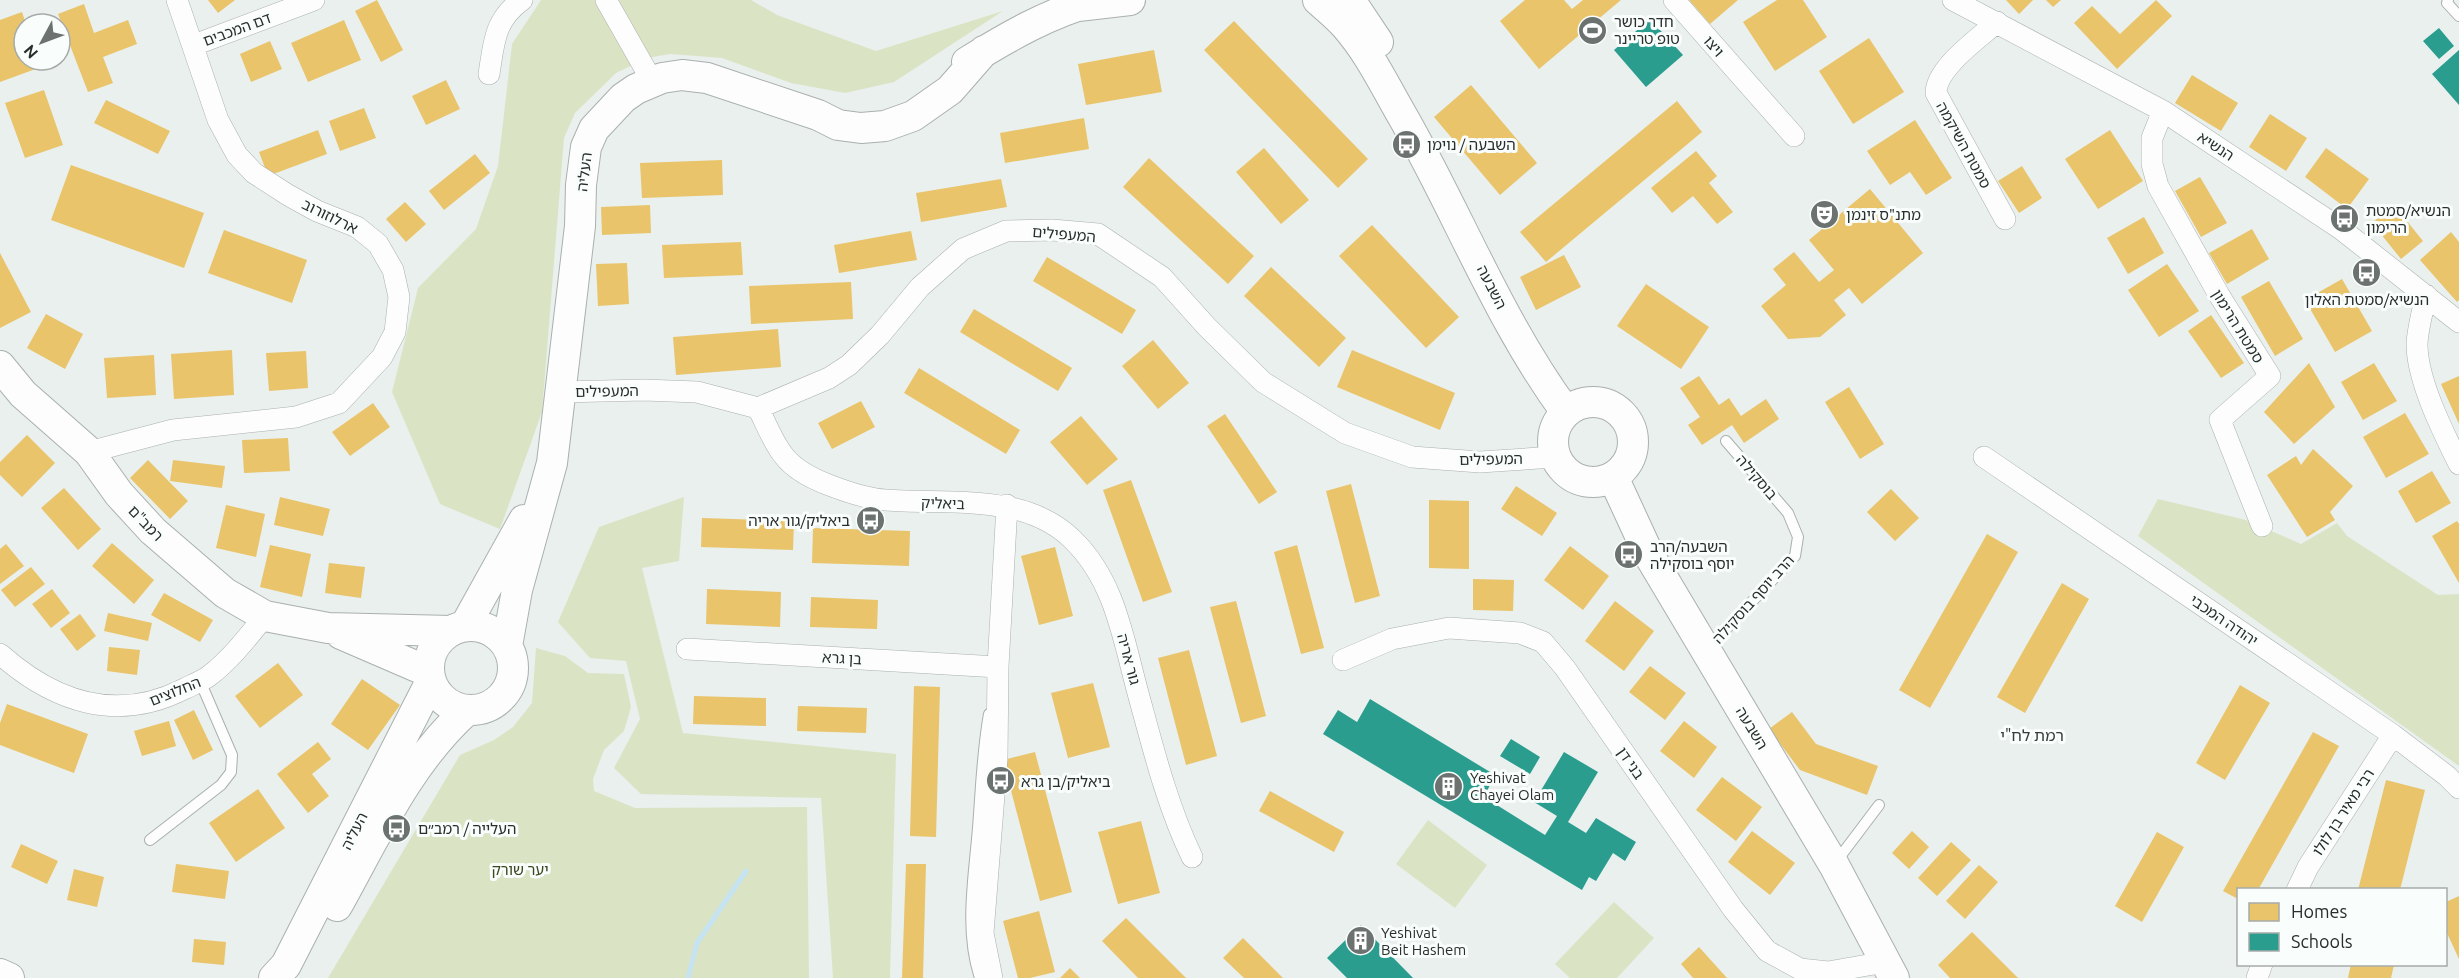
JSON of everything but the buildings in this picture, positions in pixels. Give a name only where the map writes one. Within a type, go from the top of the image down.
[{"type":"main road","name":"העליה","points":[[507,646],[517,590],[552,463],[580,225],[581,185],[586,147],[594,129],[607,113],[623,98],[652,81],[682,75],[707,78],[818,115],[838,125],[861,128],[885,126],[913,116],[950,90],[984,51],[1039,20],[1086,3],[1130,0]]},
{"type":"main road","name":"השבעה","points":[[1318,0],[1345,25],[1368,57],[1426,158],[1515,332],[1541,378],[1566,412]]},
{"type":"main road","name":"השבעה","points":[[1359,2],[1412,115],[1426,158]]},
{"type":"main road","name":"רמב\"ם","points":[[0,366],[23,394],[89,452],[119,494],[153,531],[225,593],[265,616],[328,628],[458,628]]},
{"type":"main road","points":[[1584,402],[1605,404],[1614,408],[1628,423],[1632,433],[1632,453],[1628,462],[1613,477],[1604,481],[1584,482],[1566,473],[1555,457],[1553,437],[1555,428],[1566,412],[1584,402]]},
{"type":"main road","name":"העליה","points":[[458,628],[511,544],[552,463]]},
{"type":"main road","name":"השבעה","points":[[1613,477],[1649,555],[1834,865],[1889,970]]},
{"type":"main road","points":[[477,626],[489,630],[507,646],[512,658],[513,672],[506,690],[493,705],[480,710],[467,710],[444,701],[436,692],[430,677],[429,660],[433,648],[441,638],[458,628],[477,626]]},
{"type":"main road","name":"רמב\"ם","points":[[328,628],[430,677]]},
{"type":"main road","name":"העליה","points":[[274,978],[286,965],[430,677]]},
{"type":"main road","name":"העליה","points":[[295,978],[411,774],[434,743],[467,710]]},
{"type":"main road","points":[[0,974],[9,978]]},
{"type":"street","name":"ארלוזורוב","points":[[89,452],[173,430],[296,417],[339,403],[382,357],[394,332],[399,297],[393,270],[378,244],[357,227],[317,211],[288,195],[249,167],[237,155],[218,120],[177,0]]},
{"type":"street","name":"דם המכבים","points":[[194,45],[314,0]]},
{"type":"street","points":[[489,74],[497,29],[515,5],[522,0]]},
{"type":"street","points":[[606,0],[652,81]]},
{"type":"street","name":"ויצו","points":[[1674,0],[1794,136]]},
{"type":"street","name":"הנשיא","points":[[1953,0],[2163,111],[2341,229],[2459,322]]},
{"type":"street","name":"סמטת השיקמה","points":[[1997,22],[1942,72],[1936,84],[1936,93],[2005,219]]},
{"type":"street","name":"סמטת הרימון","points":[[2163,111],[2152,138],[2152,164],[2158,186],[2219,296],[2270,376],[2220,420],[2262,526]]},
{"type":"street","name":"המעפילים","points":[[561,392],[644,390],[698,392],[758,408],[829,378],[849,365],[880,335],[920,287],[963,249],[1006,231],[1052,230],[1098,234],[1162,277],[1263,382],[1345,433],[1412,457],[1480,462],[1555,457]]},
{"type":"street","points":[[2426,295],[2417,346],[2432,407],[2459,464]]},
{"type":"street","name":"ביאליק","points":[[758,408],[783,456],[809,477],[850,493],[884,500],[1007,505]]},
{"type":"street","name":"יהודה המכבי","points":[[1984,457],[2393,735],[2447,776],[2459,788]]},
{"type":"street","points":[[992,978],[983,933],[997,758],[998,667],[1007,505]]},
{"type":"street","name":"גור אריה","points":[[1007,505],[1041,518],[1072,538],[1097,569],[1113,599],[1155,756],[1177,825],[1192,857]]},
{"type":"street","name":"החלוצים","points":[[0,654],[20,672],[62,695],[97,706],[136,705],[172,695],[207,677],[236,653],[265,616]]},
{"type":"street","name":"בני דן","points":[[1343,660],[1392,639],[1449,628],[1520,633],[1544,642],[1571,677],[1733,909],[1767,951],[1800,969],[1828,972],[1889,970]]},
{"type":"street","name":"בן גרא","points":[[687,649],[998,667]]},
{"type":"street","name":"רבי מאיר בן לולו","points":[[2298,888],[2308,867],[2393,735]]},
{"type":"lane","points":[[2448,0],[2447,3],[2459,16]]},
{"type":"lane","name":"בוסקילה","points":[[1726,441],[1788,513]]},
{"type":"lane","name":"הרב יוסף בוסקילה","points":[[1706,651],[1795,555],[1798,537],[1788,513]]},
{"type":"lane","points":[[980,978],[974,962],[970,924],[984,754],[998,667]]},
{"type":"lane","points":[[150,840],[221,785],[231,772],[232,755],[200,681]]},
{"type":"lane","points":[[1834,865],[1879,805]]},
{"type":"green space","points":[[541,0],[751,0],[777,15],[876,51],[1003,11],[894,82],[845,93],[791,83],[722,58],[670,54],[647,58],[616,73],[575,113],[564,138],[542,412],[500,529],[440,504],[392,392],[418,288],[476,229],[498,166],[512,44]]},
{"type":"green space","points":[[684,497],[679,561],[642,568],[683,733],[896,754],[890,978],[833,978],[821,798],[641,794],[614,768],[640,719],[626,661],[590,658],[558,622],[599,527]]},
{"type":"green space","points":[[2158,499],[2246,520],[2301,544],[2337,523],[2347,536],[2438,595],[2459,594],[2459,766],[2138,536]]},
{"type":"green space","name":"יער שורק","points":[[536,648],[565,656],[588,673],[624,674],[631,707],[624,731],[604,750],[593,779],[594,791],[635,808],[807,807],[809,978],[328,978],[460,755],[494,740],[513,727],[532,703]]},
{"type":"green space","points":[[1428,820],[1487,865],[1455,908],[1396,864]]},
{"type":"green space","points":[[1614,902],[1654,938],[1617,978],[1570,978],[1555,964]]},
{"type":"waterway","points":[[688,978],[697,943],[746,871]]},
{"type":"place","name":"חדר כושר טופ טריינר","points":[[1593,30]]},
{"type":"place","name":"השבעה / נוימן","points":[[1406,144]]},
{"type":"place","name":"מתנ\"ס זינמן","points":[[1825,214]]},
{"type":"place","name":"הנשיא/סמטת הרימון","points":[[2345,219]]},
{"type":"place","name":"הנשיא/סמטת האלון","points":[[2367,272]]},
{"type":"place","name":"ביאליק/גור אריה","points":[[871,520]]},
{"type":"place","name":"השבעה/הרב יוסף בוסקילה","points":[[1629,555]]},
{"type":"place","name":"ביאליק/בן גרא","points":[[1000,781]]},
{"type":"place","name":"Yeshivat Chayei Olam","points":[[1449,786]]},
{"type":"place","name":"העלייה / רמב״ם","points":[[397,828]]},
{"type":"place","name":"Yeshivat Beit Hashem","points":[[1360,941]]},
{"type":"district","name":"רמת לח\"י","points":[[2032,735]]}]
